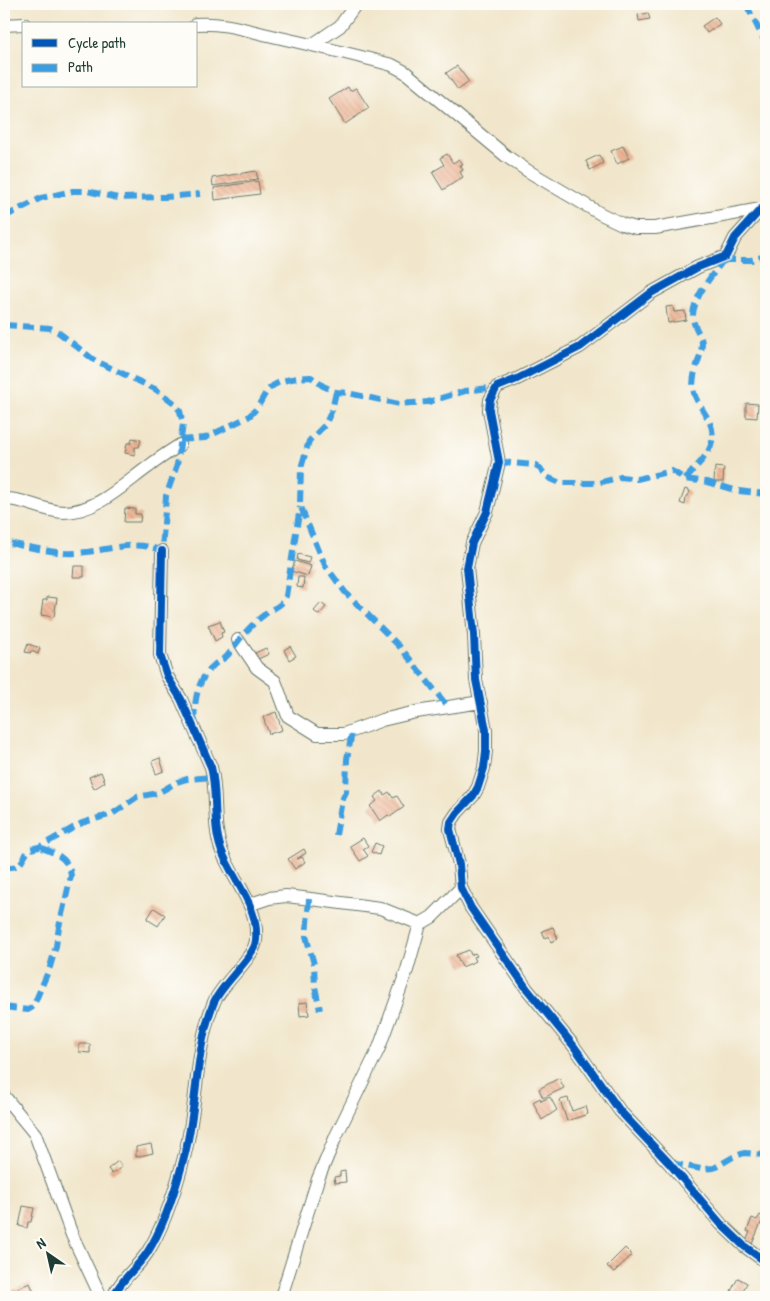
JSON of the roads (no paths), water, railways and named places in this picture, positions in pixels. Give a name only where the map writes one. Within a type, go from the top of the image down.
[{"type":"street","points":[[312,45],[340,26],[356,4]]},
{"type":"street","points":[[198,24],[216,23],[233,26],[392,65],[405,72],[506,156],[601,214],[622,224],[636,228],[655,228],[764,209]]},
{"type":"street","points":[[4,25],[22,24]]},
{"type":"street","points":[[764,209],[739,233],[726,256],[698,267],[651,293],[580,348],[497,387],[490,400],[489,410],[499,462],[487,512],[472,543],[467,568],[474,635],[476,680],[486,730],[484,768],[473,796],[457,813],[451,822],[450,830],[460,864],[461,888],[471,908],[527,989],[573,1046],[620,1111],[669,1163],[721,1224],[744,1246],[766,1262]]},
{"type":"street","points":[[4,499],[10,498],[54,512],[82,509],[98,503],[180,445]]},
{"type":"street","points":[[113,1297],[118,1288],[147,1254],[162,1226],[189,1140],[200,1060],[207,1024],[214,1002],[222,986],[248,956],[256,942],[256,926],[251,904],[240,888],[221,848],[214,814],[213,777],[210,767],[160,656],[162,551]]},
{"type":"street","points":[[238,640],[257,668],[275,681],[288,716],[317,734],[344,734],[382,720],[416,712],[480,702]]},
{"type":"street","points":[[281,1297],[318,1179],[336,1136],[379,1048],[407,970],[420,924],[432,917],[461,888]]},
{"type":"street","points":[[251,904],[269,898],[286,896],[303,898],[380,908],[420,924]]},
{"type":"street","points":[[4,1096],[35,1134],[79,1252],[101,1297]]}]
